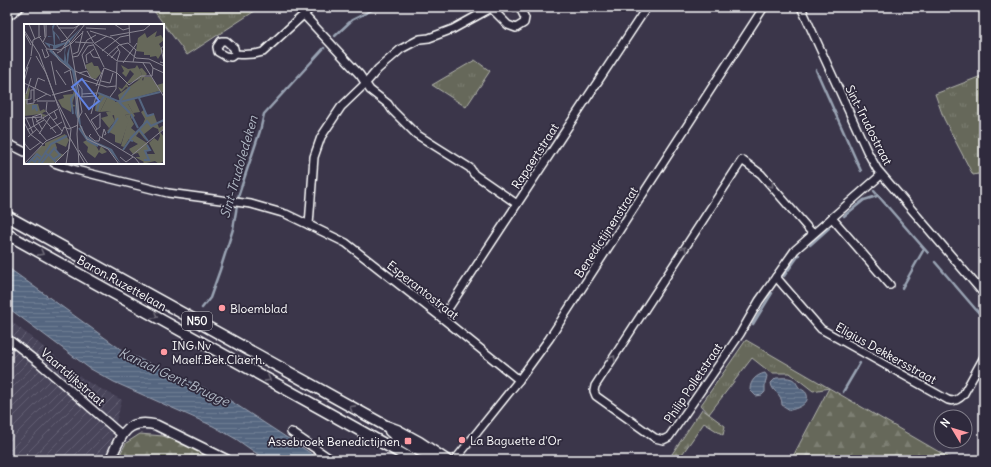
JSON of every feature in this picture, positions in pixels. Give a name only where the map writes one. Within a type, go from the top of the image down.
[{"type":"main road","name":"Baron Ruzettelaan","points":[[7,216],[386,426],[400,440],[422,453],[444,459]]},
{"type":"main road","name":"Baron Ruzettelaan","points":[[7,234],[413,460]]},
{"type":"street","points":[[7,17],[20,7]]},
{"type":"street","points":[[235,54],[245,56],[263,52],[312,7]]},
{"type":"street","points":[[309,224],[314,157],[322,137],[341,107],[378,69],[405,47],[420,38],[429,38],[453,29],[492,8],[508,25],[516,28],[524,23],[525,18],[521,10],[515,7]]},
{"type":"street","name":"Rapaertstraat","points":[[442,318],[647,7]]},
{"type":"street","name":"Benedictijnenstraat","points":[[455,460],[519,380],[549,339],[764,7]]},
{"type":"street","name":"Sint-Trudostraat","points":[[801,7],[867,151],[881,175],[984,294]]},
{"type":"street","points":[[304,15],[360,75],[376,95],[388,104],[416,134],[470,168],[474,174],[517,204]]},
{"type":"street","points":[[7,143],[24,152]]},
{"type":"street","name":"Philip Polletstraat","points":[[813,234],[761,174],[742,160],[595,386],[594,391],[596,396],[655,438],[663,440],[669,437],[740,334],[759,301],[795,250],[881,175]]},
{"type":"street","name":"Esperantostraat","points":[[57,164],[168,193],[243,202],[270,208],[309,224],[346,243],[519,380]]},
{"type":"street","points":[[832,218],[890,285]]},
{"type":"street","name":"Eligius Dekkersstraat","points":[[776,277],[822,329],[948,400],[953,401],[959,399],[963,395],[984,357]]},
{"type":"street","name":"Vaartdijkstraat","points":[[7,338],[39,363],[122,435]]},
{"type":"street","points":[[110,460],[122,435],[130,427],[136,424],[146,423],[156,425],[227,460]]},
{"type":"street","points":[[291,432],[332,460]]},
{"type":"shaded area","points":[[7,318],[86,381],[122,400],[106,459],[108,460],[7,460]]},
{"type":"green space","points":[[151,7],[261,7],[187,55]]},
{"type":"green space","points":[[475,60],[490,71],[466,107],[432,85]]},
{"type":"green space","points":[[984,75],[984,173],[973,175],[944,119],[935,94]]},
{"type":"green space","points":[[746,340],[829,388],[813,391],[790,373],[771,373],[752,358],[709,414],[701,405]]},
{"type":"green space","points":[[829,388],[953,460],[791,460]]},
{"type":"green space","points":[[702,409],[725,426],[723,435],[704,423],[678,460],[668,460]]},
{"type":"green space","points":[[140,434],[163,436],[192,447],[215,460],[117,460],[126,443]]},
{"type":"water","name":"Kanaal Gent-Brugge","points":[[7,267],[126,353],[226,398],[321,460],[266,460],[236,439],[213,426],[114,382],[89,368],[7,307]]},
{"type":"water","points":[[765,373],[767,376],[765,392],[762,395],[756,396],[750,390],[752,381],[759,375]]},
{"type":"water","points":[[776,378],[792,379],[806,393],[807,398],[805,403],[790,410],[782,405],[779,395],[773,389],[771,383]]},
{"type":"waterway","name":"Sint-Trudoledeken","points":[[335,36],[352,20],[378,7]]},
{"type":"waterway","name":"Sint-Trudoledeken","points":[[202,308],[210,298],[220,270],[233,229],[239,194],[260,131],[264,114],[324,48]]},
{"type":"waterway","points":[[816,70],[861,171]]},
{"type":"waterway","points":[[874,191],[928,253]]},
{"type":"waterway","points":[[844,216],[864,200],[877,196]]},
{"type":"waterway","points":[[810,245],[829,228]]},
{"type":"waterway","points":[[902,288],[924,249]]},
{"type":"waterway","points":[[784,276],[799,255]]},
{"type":"waterway","points":[[935,262],[984,319]]},
{"type":"waterway","points":[[753,324],[772,293]]},
{"type":"waterway","points":[[843,392],[860,363]]},
{"type":"waterway","points":[[199,456],[200,460]]},
{"type":"place","name":"Bloemblad","points":[[222,308]]},
{"type":"place","name":"ING Nv Maelf.Bek.Claerh.","points":[[164,352]]},
{"type":"place","name":"La Baguette d'Or","points":[[462,440]]},
{"type":"place","name":"Assebroek Benedictijnen","points":[[408,441]]}]
